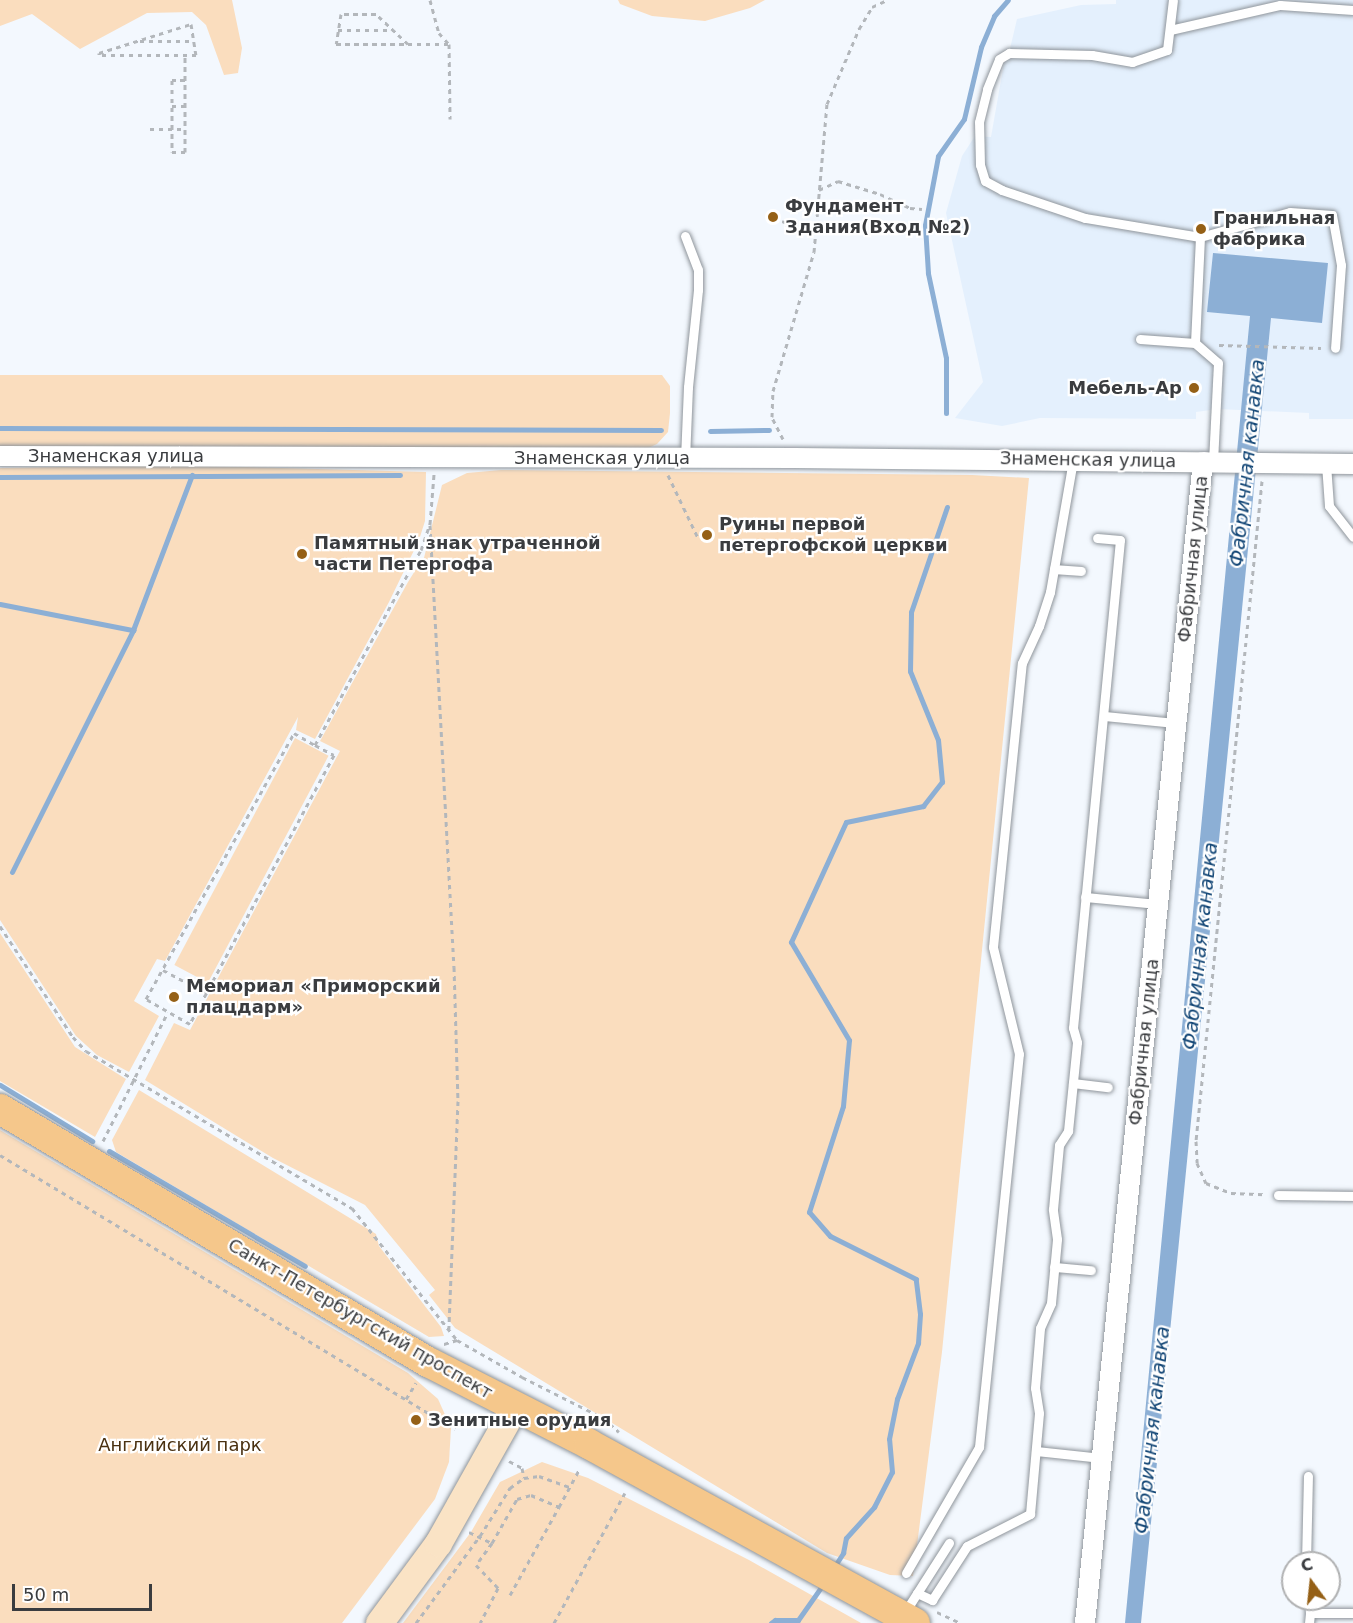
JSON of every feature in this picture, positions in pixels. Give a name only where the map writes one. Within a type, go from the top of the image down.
[{"type":"main road","name":"Санкт-Петербургский проспект","points":[[0,1109],[430,1363],[515,1406],[844,1584],[918,1611]]},
{"type":"main road","points":[[379,1623],[438,1543],[515,1406]]},
{"type":"street","name":"Знаменская улица","points":[[0,456],[795,458],[1353,464]]},
{"type":"street","name":"Фабричная улица","points":[[1085,1623],[1176,723],[1213,462]]},
{"type":"lane","points":[[1173,0],[1167,50],[1132,62],[1092,55],[1009,52],[999,58],[987,89],[979,122],[980,165],[985,181],[1002,190],[1084,218],[1200,237],[1290,212],[1332,215],[1341,265],[1335,348]]},
{"type":"lane","points":[[1170,30],[1280,5],[1353,10]]},
{"type":"lane","points":[[685,236],[698,270],[698,290],[689,377],[685,459]]},
{"type":"lane","points":[[1195,343],[1200,237]]},
{"type":"lane","points":[[1140,339],[1195,343],[1218,363],[1213,462]]},
{"type":"lane","points":[[906,1573],[979,1447],[1019,1054],[993,947],[1022,663],[1040,626],[1054,568],[1072,460]]},
{"type":"lane","points":[[1326,464],[1329,506],[1353,537]]},
{"type":"lane","points":[[918,1611],[932,1600],[967,1546],[1030,1514],[1039,1413],[1035,1388],[1040,1328],[1051,1303],[1057,1239],[1053,1209],[1059,1145],[1068,1131],[1073,1083],[1077,1042],[1073,1028],[1120,540],[1097,538]]},
{"type":"lane","points":[[1054,568],[1081,571]]},
{"type":"lane","points":[[1104,716],[1176,723]]},
{"type":"lane","points":[[1085,897],[1158,904]]},
{"type":"lane","points":[[1073,1083],[1108,1087]]},
{"type":"lane","points":[[1278,1195],[1353,1196]]},
{"type":"lane","points":[[1054,1267],[1091,1270]]},
{"type":"lane","points":[[1036,1451],[1102,1458]]},
{"type":"lane","points":[[1306,1551],[1308,1476]]},
{"type":"lane","points":[[918,1611],[949,1543]]},
{"type":"lane","points":[[1309,1618],[1353,1613]]},
{"type":"path","points":[[430,0],[439,33],[449,44],[450,119]]},
{"type":"path","points":[[795,458],[772,417],[773,391],[814,252],[827,104],[859,28],[872,7],[887,0]]},
{"type":"path","points":[[408,44],[376,14],[340,14],[336,44],[408,44],[449,44]]},
{"type":"path","points":[[191,24],[196,55],[99,55],[99,52],[135,41],[191,24]]},
{"type":"path","points":[[338,30],[393,30]]},
{"type":"path","points":[[135,41],[194,41]]},
{"type":"path","points":[[184,80],[172,80],[172,152],[184,152],[185,55]]},
{"type":"path","points":[[172,106],[185,106]]},
{"type":"path","points":[[150,129],[184,129]]},
{"type":"path","points":[[819,190],[838,181],[879,194],[910,208],[922,209]]},
{"type":"path","points":[[782,221],[793,226],[816,227]]},
{"type":"path","points":[[1219,345],[1335,348]]},
{"type":"path","points":[[435,458],[430,524],[454,967],[458,1090],[449,1329]]},
{"type":"path","points":[[664,459],[669,478],[698,538]]},
{"type":"path","points":[[1273,464],[1196,1142],[1197,1163],[1206,1183],[1231,1193],[1278,1195]]},
{"type":"path","points":[[315,745],[421,550],[430,524]]},
{"type":"path","points":[[294,733],[334,754],[190,1024],[146,999],[163,970],[294,733]]},
{"type":"path","points":[[0,926],[72,1037],[86,1051],[352,1208],[457,1340],[445,1343]]},
{"type":"path","points":[[163,970],[206,993]]},
{"type":"path","points":[[99,1149],[168,1012]]},
{"type":"path","points":[[0,1155],[456,1429]]},
{"type":"path","points":[[406,1399],[418,1380]]},
{"type":"path","points":[[506,1459],[522,1468],[524,1478]]},
{"type":"path","points":[[510,1596],[579,1470]]},
{"type":"path","points":[[416,1623],[480,1536],[510,1488],[524,1478],[539,1476],[569,1487]]},
{"type":"path","points":[[554,1623],[625,1493]]},
{"type":"path","points":[[480,1623],[498,1588],[476,1564],[492,1544],[517,1499],[531,1495],[559,1507]]},
{"type":"path","points":[[465,1531],[480,1536],[492,1544]]},
{"type":"path","points":[[918,1611],[961,1623]]},
{"type":"shaded area","points":[[1116,0],[1353,0],[1353,419],[1309,419],[1309,413],[1217,409],[1196,412],[1196,419],[1040,418],[1002,426],[955,418],[983,382],[946,213],[962,156],[975,136],[991,137],[1004,63],[1009,53],[1017,19],[1081,5],[1116,4]]},
{"type":"green space","points":[[0,0],[232,0],[242,48],[238,73],[224,75],[206,25],[192,12],[147,13],[80,49],[32,14],[0,26]]},
{"type":"green space","points":[[618,0],[765,0],[750,8],[705,21],[652,16],[620,4]]},
{"type":"green space","points":[[0,375],[662,375],[670,386],[670,413],[668,432],[657,444],[644,450],[0,447]]},
{"type":"green space","points":[[174,465],[426,472],[425,521],[419,540],[389,602],[315,739],[296,730],[298,717],[165,961],[157,959],[134,1001],[159,1016],[129,1072],[97,1055],[76,1036],[0,920],[0,468]]},
{"type":"green space","points":[[501,470],[972,475],[1029,478],[942,1352],[913,1576],[890,1575],[827,1553],[455,1328],[429,1295],[435,1290],[365,1205],[273,1158],[145,1080],[174,1023],[190,1030],[340,751],[320,741],[408,582],[418,566],[422,566],[442,485],[467,473]]},
{"type":"green space","points":[[295,738],[329,756],[208,983],[174,965]]},
{"type":"green space","points":[[0,933],[75,1047],[126,1079],[95,1137],[0,1081]]},
{"type":"green space","points":[[139,1090],[376,1234],[379,1246],[441,1327],[444,1336],[429,1337],[116,1152],[112,1140]]},
{"type":"green space","name":"Английский парк","points":[[0,1130],[408,1373],[438,1399],[451,1428],[449,1462],[435,1499],[342,1623],[0,1623]]},
{"type":"green space","points":[[542,1462],[588,1478],[749,1560],[861,1623],[403,1623],[471,1532],[500,1482]]},
{"type":"water","name":"Фабричная канавка","points":[[1213,253],[1328,263],[1322,323],[1271,318],[1141,1623],[1125,1623],[1250,316],[1207,312]]},
{"type":"waterway","points":[[946,413],[946,358],[928,273],[925,225],[938,156],[964,119],[981,47],[994,16],[1008,0]]},
{"type":"waterway","points":[[0,428],[661,430]]},
{"type":"waterway","points":[[710,431],[769,430]]},
{"type":"waterway","points":[[0,604],[133,630],[192,475]]},
{"type":"waterway","points":[[0,477],[400,475]]},
{"type":"waterway","points":[[834,1567],[843,1553],[846,1538],[874,1507],[892,1472],[889,1439],[897,1399],[918,1343],[920,1314],[916,1279],[830,1236],[809,1212],[843,1106],[849,1040],[791,942],[846,822],[923,806],[942,782],[938,740],[910,671],[911,612],[947,507]]},
{"type":"waterway","points":[[12,872],[133,630]]},
{"type":"waterway","points":[[0,1085],[92,1141]]},
{"type":"waterway","points":[[109,1151],[305,1266]]},
{"type":"waterway","points":[[771,1623],[775,1620],[798,1620],[824,1583]]},
{"type":"place","name":"Фундамент Здания(Вход №2)","points":[[773,217]]},
{"type":"place","name":"Гранильная фабрика","points":[[1201,229]]},
{"type":"place","name":"Мебель-Ар","points":[[1194,388]]},
{"type":"place","name":"Руины первой петергофской церкви","points":[[707,535]]},
{"type":"place","name":"Памятный знак утраченной части Петергофа","points":[[302,554]]},
{"type":"place","name":"Мемориал «Приморский плацдарм»","points":[[174,997]]},
{"type":"place","name":"Зенитные орудия","points":[[416,1420]]}]
